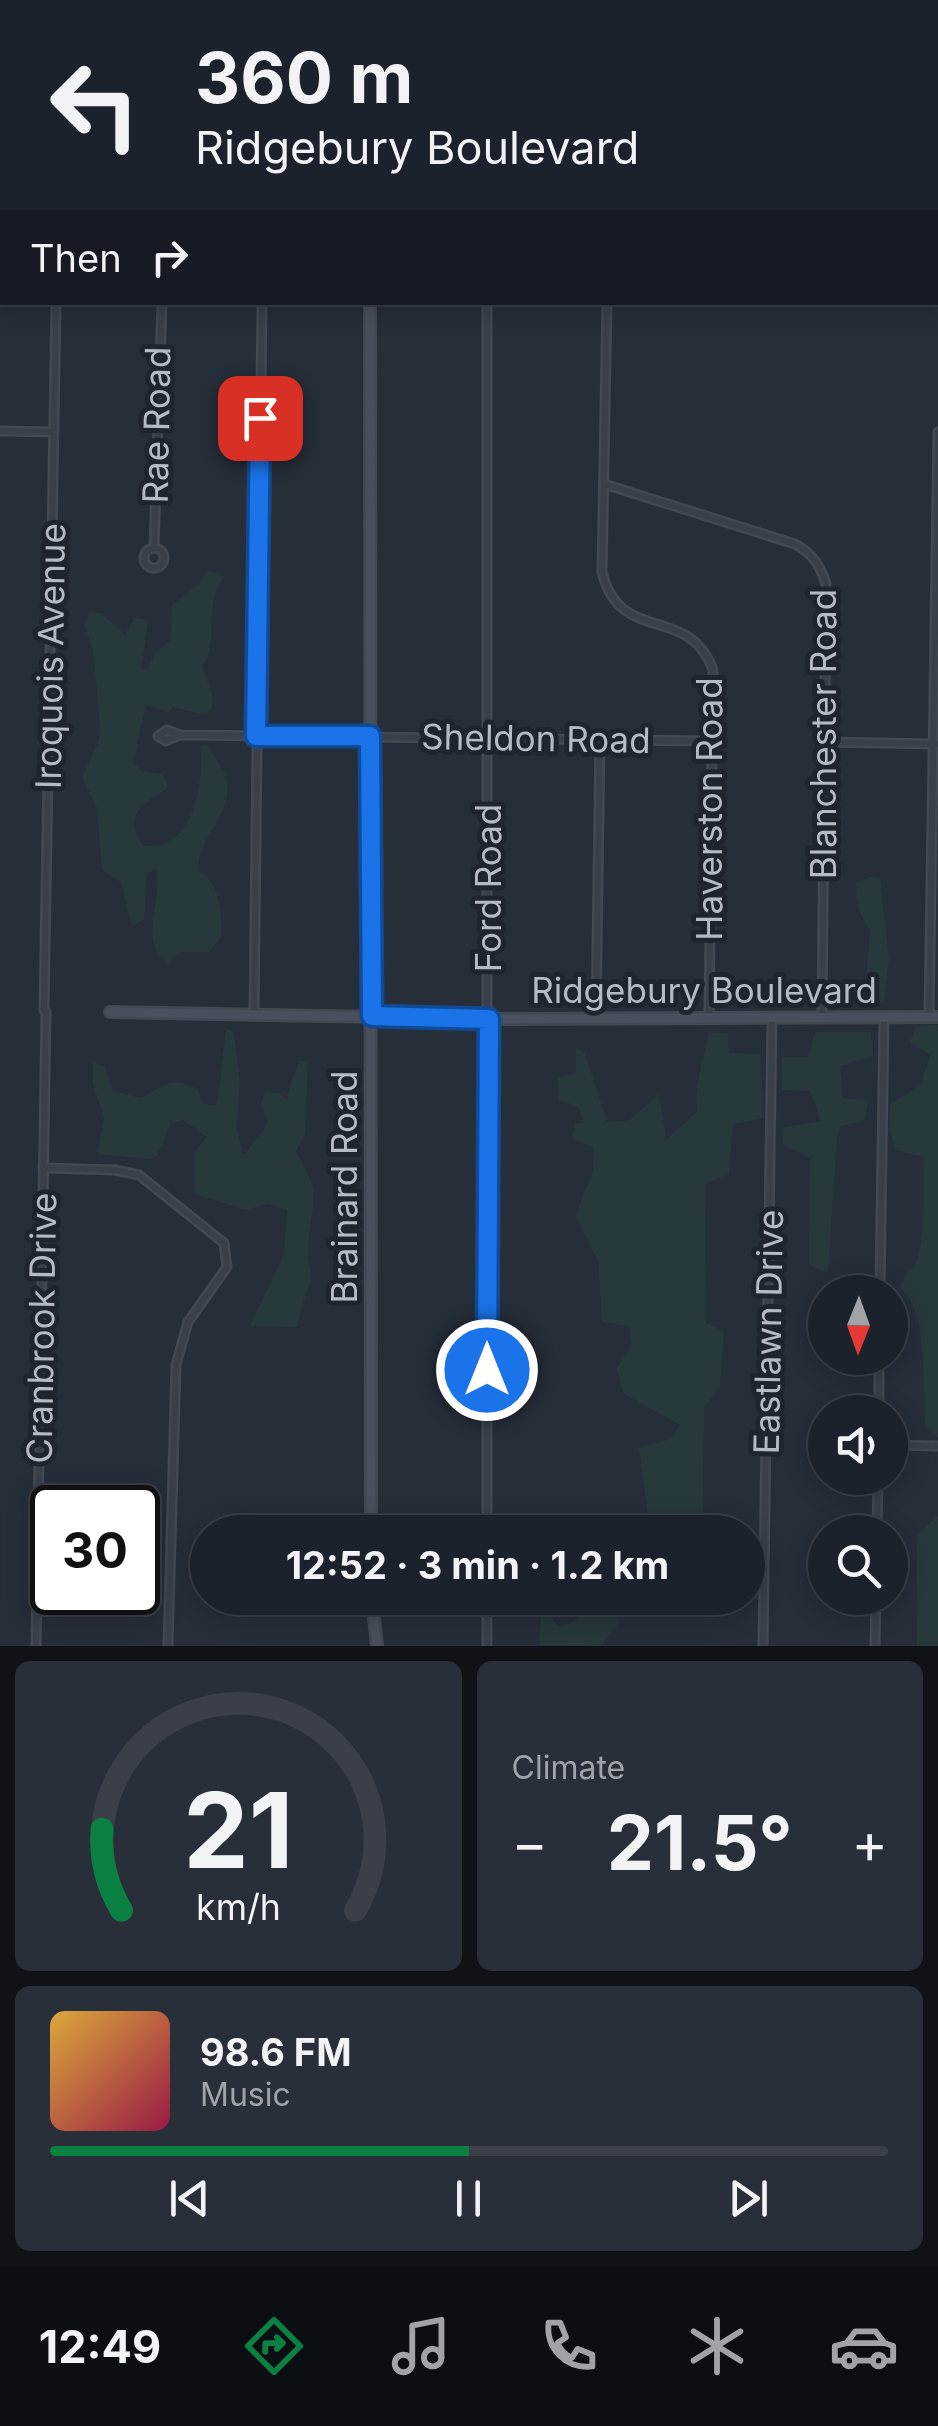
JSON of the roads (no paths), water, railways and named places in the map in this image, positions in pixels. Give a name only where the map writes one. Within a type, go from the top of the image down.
[{"type":"street","name":"Iroquois Avenue","points":[[45,1010],[56,305]]},
{"type":"street","name":"Rae Road","points":[[154,548],[162,305]]},
{"type":"street","points":[[254,1014],[262,305]]},
{"type":"street","name":"Brainard Road","points":[[370,305],[371,1515]]},
{"type":"street","name":"Ford Road","points":[[487,305],[487,1515]]},
{"type":"street","name":"Haverston Road","points":[[607,305],[602,572],[607,591],[614,605],[628,615],[680,631],[707,654],[713,670],[709,1016]]},
{"type":"street","points":[[0,431],[54,432]]},
{"type":"street","points":[[934,1017],[938,432]]},
{"type":"street","name":"Blanchester Road","points":[[604,484],[810,552],[826,584],[822,1018]]},
{"type":"street","name":"Sheldon Road","points":[[180,735],[712,741]]},
{"type":"street","points":[[596,1018],[600,740]]},
{"type":"street","points":[[825,742],[936,744]]},
{"type":"street","name":"Cranbrook Drive","points":[[36,1646],[45,1010]]},
{"type":"street","name":"Ridgebury Boulevard","points":[[110,1012],[489,1019],[934,1017]]},
{"type":"street","name":"Eastlawn Drive","points":[[763,1646],[772,1018]]},
{"type":"street","points":[[880,1275],[884,1018]]},
{"type":"street","points":[[43,1168],[139,1175],[219,1236],[228,1251],[225,1272],[188,1322],[176,1364],[168,1646]]},
{"type":"street","points":[[908,1445],[938,1446]]},
{"type":"street","points":[[374,1615],[377,1646]]},
{"type":"street","points":[[487,1615],[487,1646]]},
{"type":"street","points":[[875,1646],[876,1615]]}]
